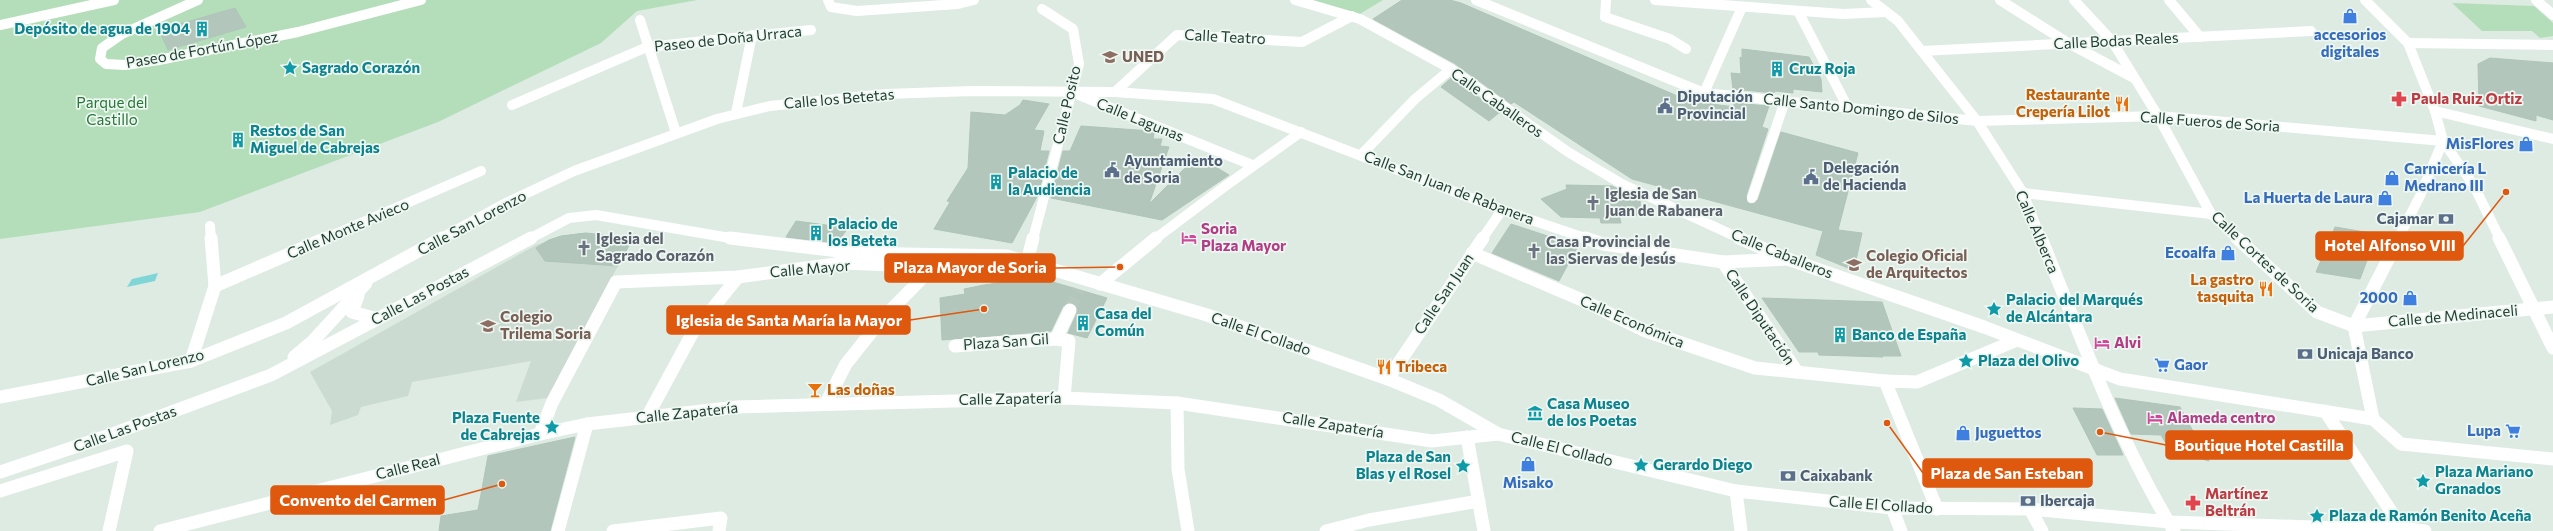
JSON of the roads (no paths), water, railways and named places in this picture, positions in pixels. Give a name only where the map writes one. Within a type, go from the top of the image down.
[{"type":"street","points":[[0,25],[114,0]]},
{"type":"street","name":"Paseo de Fortún López","points":[[198,0],[122,34],[102,48],[100,59],[106,64],[125,66],[159,60],[298,32],[421,0]]},
{"type":"street","points":[[828,0],[832,7],[857,11],[958,4],[974,0]]},
{"type":"street","name":"Calle Caballeros","points":[[1295,0],[1352,16],[1450,69],[1568,152],[1622,184],[1686,215],[1788,259],[2017,340],[2120,379],[2374,419]]},
{"type":"street","name":"Calle Santo Domingo de Silos","points":[[1476,0],[1704,93],[1977,121]]},
{"type":"street","points":[[1503,10],[1510,0]]},
{"type":"street","points":[[1606,0],[1605,17],[1670,39],[1686,49]]},
{"type":"street","points":[[1655,0],[1843,14],[1886,12]]},
{"type":"street","name":"Calle Alberca","points":[[1871,0],[1898,21],[1922,51],[1977,121],[2023,193],[2094,370],[2155,500],[2172,526]]},
{"type":"street","points":[[2000,0],[2068,44],[2134,78]]},
{"type":"street","name":"Calle Cortes de Soria","points":[[2074,0],[2112,41],[2158,116],[2211,214],[2317,312],[2354,326]]},
{"type":"street","points":[[2169,0],[2200,37]]},
{"type":"street","points":[[2366,0],[2408,43],[2435,110],[2443,141],[2474,186],[2553,348]]},
{"type":"street","points":[[2536,0],[2553,15]]},
{"type":"street","points":[[1704,93],[1742,7]]},
{"type":"street","name":"Calle Posito","points":[[1028,262],[1079,64],[1073,29],[1042,9]]},
{"type":"street","points":[[1798,11],[1848,108]]},
{"type":"street","name":"Calle Teatro","points":[[1115,92],[1177,35],[1302,42],[1352,16]]},
{"type":"street","points":[[640,20],[647,47],[676,133]]},
{"type":"street","name":"Paseo de Doña Urraca","points":[[512,105],[647,47],[811,30]]},
{"type":"street","name":"Calle Bodas Reales","points":[[1922,51],[2311,31]]},
{"type":"street","points":[[736,113],[752,35]]},
{"type":"street","points":[[2408,43],[2553,45]]},
{"type":"street","points":[[1361,155],[1402,109],[1430,83],[1450,69]]},
{"type":"street","name":"Calle los Betetas","points":[[574,171],[676,133],[736,113],[770,106],[886,94],[972,91],[1115,92]]},
{"type":"street","name":"Calle Lagunas","points":[[1072,92],[1252,165]]},
{"type":"street","name":"Calle San Juan de Rabanera","points":[[1115,92],[1213,99],[1502,210],[1603,244],[1723,262],[1788,259]]},
{"type":"street","points":[[1752,198],[1785,101]]},
{"type":"street","points":[[2435,110],[2553,139]]},
{"type":"street","name":"Calle Fueros de Soria","points":[[1977,121],[2158,116],[2443,141]]},
{"type":"street","points":[[1100,284],[1162,232],[1252,165],[1301,132]]},
{"type":"street","points":[[2443,141],[2420,196],[2354,326],[2374,419],[2401,444],[2553,459]]},
{"type":"street","name":"Calle Monte Avieco","points":[[215,286],[481,171]]},
{"type":"street","name":"Calle San Lorenzo","points":[[0,397],[191,361],[286,323],[508,202],[574,171]]},
{"type":"street","points":[[2023,193],[2211,214]]},
{"type":"street","name":"Calle San Juan","points":[[1388,379],[1502,210]]},
{"type":"street","name":"Calle El Collado","points":[[569,218],[596,215],[742,240],[855,253],[1007,256],[1028,262],[1082,284],[1100,284],[1207,316],[1388,379],[1439,400],[1498,434],[1736,491],[1892,508],[2030,509],[2172,526],[2340,529],[2385,526],[2402,528]]},
{"type":"street","name":"Calle Las Postas","points":[[0,472],[107,436],[272,375],[569,218]]},
{"type":"street","points":[[191,361],[215,286],[210,226]]},
{"type":"street","name":"Calle Económica","points":[[1472,253],[1582,300],[1643,330],[1755,368],[1885,381],[1917,382],[2017,340]]},
{"type":"street","name":"Calle Mayor","points":[[540,434],[552,403],[616,282],[738,276],[843,263],[932,268],[992,269],[1028,262]]},
{"type":"street","name":"Calle Diputación","points":[[1723,262],[1797,372]]},
{"type":"street","points":[[826,403],[846,364],[882,320],[932,268]]},
{"type":"street","points":[[647,417],[692,334],[738,276]]},
{"type":"street","name":"Calle San Lorenzo","points":[[371,278],[356,300],[352,312],[361,316],[377,319]]},
{"type":"street","name":"Calle Las Postas","points":[[272,375],[313,341],[371,278]]},
{"type":"street","name":"Calle de Medinaceli","points":[[2354,326],[2553,307]]},
{"type":"street","points":[[1064,398],[1069,341],[1056,339],[1070,310]]},
{"type":"street","name":"Plaza San Gil","points":[[955,346],[1056,339]]},
{"type":"street","points":[[1885,381],[1937,508]]},
{"type":"street","name":"Calle Zapatería","points":[[587,424],[737,407],[826,403],[1064,398],[1177,403],[1432,441],[1467,438]]},
{"type":"street","points":[[1177,403],[1178,468],[1188,531]]},
{"type":"street","points":[[2325,411],[2402,528],[2425,531]]},
{"type":"street","points":[[558,531],[587,424]]},
{"type":"street","name":"Calle Real","points":[[160,531],[540,434],[587,424]]},
{"type":"street","points":[[1482,526],[1479,501],[1467,438],[1498,434]]},
{"type":"street","points":[[0,491],[127,451],[109,531]]},
{"type":"street","points":[[1736,491],[1741,531]]},
{"type":"street","points":[[1326,531],[1369,520],[1479,501]]},
{"type":"street","points":[[1892,508],[1902,531]]},
{"type":"street","points":[[2030,509],[2042,531]]},
{"type":"street","points":[[613,531],[720,524]]},
{"type":"water","points":[[158,273],[155,281],[127,287],[132,279]]},
{"type":"tunnel","points":[[1070,310],[1079,290]]},
{"type":"place","name":"accesorios digitales","points":[[2350,16]]},
{"type":"place","name":"Depósito de agua de 1904","points":[[202,29]]},
{"type":"place","name":"UNED","points":[[1110,57]]},
{"type":"place","name":"Sagrado Corazón","points":[[290,68]]},
{"type":"place","name":"Cruz Roja","points":[[1777,69]]},
{"type":"place","name":"Paula Ruiz Ortiz","points":[[2399,99]]},
{"type":"place","name":"Restaurante Crepería Lilot","points":[[2122,104]]},
{"type":"place","name":"Diputación Provincial","points":[[1665,106]]},
{"type":"place","name":"Restos de San Miguel de Cabrejas","points":[[238,140]]},
{"type":"place","name":"MisFlores","points":[[2526,144]]},
{"type":"place","name":"Ayuntamiento de Soria","points":[[1112,170]]},
{"type":"place","name":"Delegación de Hacienda","points":[[1811,177]]},
{"type":"place","name":"Carnicería L Medrano III","points":[[2392,178]]},
{"type":"place","name":"Palacio de la Audiencia","points":[[996,182]]},
{"type":"place","name":"Hotel Alfonso VIII","points":[[2506,192]]},
{"type":"place","name":"La Huerta de Laura","points":[[2385,198]]},
{"type":"place","name":"Iglesia de San Juan de Rabanera","points":[[1593,203]]},
{"type":"place","name":"Cajamar","points":[[2446,219]]},
{"type":"place","name":"Palacio de los Beteta","points":[[816,233]]},
{"type":"place","name":"Soria Plaza Mayor","points":[[1189,238]]},
{"type":"place","name":"Iglesia del Sagrado Corazón","points":[[584,248]]},
{"type":"place","name":"Casa Provincial de las Siervas de Jesús","points":[[1534,251]]},
{"type":"place","name":"Ecoalfa","points":[[2228,253]]},
{"type":"place","name":"Colegio Oficial de Arquitectos","points":[[1854,265]]},
{"type":"place","name":"Plaza Mayor de Soria","points":[[1120,267]]},
{"type":"place","name":"La gastro tasquita","points":[[2266,289]]},
{"type":"place","name":"2000","points":[[2410,298]]},
{"type":"place","name":"Iglesia de Santa María la Mayor","points":[[984,309]]},
{"type":"place","name":"Palacio del Marqués de Alcántara","points":[[1994,309]]},
{"type":"place","name":"Casa del Común","points":[[1083,323]]},
{"type":"place","name":"Colegio Trilema Soria","points":[[488,326]]},
{"type":"place","name":"Banco de España","points":[[1840,335]]},
{"type":"place","name":"Alvi","points":[[2102,343]]},
{"type":"place","name":"Unicaja Banco","points":[[2305,354]]},
{"type":"place","name":"Plaza del Olivo","points":[[1966,361]]},
{"type":"place","name":"Gaor","points":[[2162,365]]},
{"type":"place","name":"Tribeca","points":[[1384,367]]},
{"type":"place","name":"Las doñas","points":[[815,390]]},
{"type":"place","name":"Casa Museo de los Poetas","points":[[1535,413]]},
{"type":"place","name":"Alameda centro","points":[[2155,418]]},
{"type":"place","name":"Plaza de San Esteban","points":[[1887,423]]},
{"type":"place","name":"Plaza Fuente de Cabrejas","points":[[552,427]]},
{"type":"place","name":"Lupa","points":[[2513,431]]},
{"type":"place","name":"Boutique Hotel Castilla","points":[[2100,432]]},
{"type":"place","name":"Juguettos","points":[[1963,433]]},
{"type":"place","name":"Misako","points":[[1528,464]]},
{"type":"place","name":"Gerardo Diego","points":[[1641,465]]},
{"type":"place","name":"Plaza de San Blas y el Rosel","points":[[1463,466]]},
{"type":"place","name":"Caixabank","points":[[1788,476]]},
{"type":"place","name":"Plaza Mariano Granados","points":[[2423,481]]},
{"type":"place","name":"Convento del Carmen","points":[[502,484]]},
{"type":"place","name":"Ibercaja","points":[[2028,501]]},
{"type":"place","name":"Martínez Beltrán","points":[[2193,503]]},
{"type":"place","name":"Plaza de Ramón Benito Aceña","points":[[2317,516]]},
{"type":"park label","name":"Parque del Castillo","points":[[112,112]]}]
